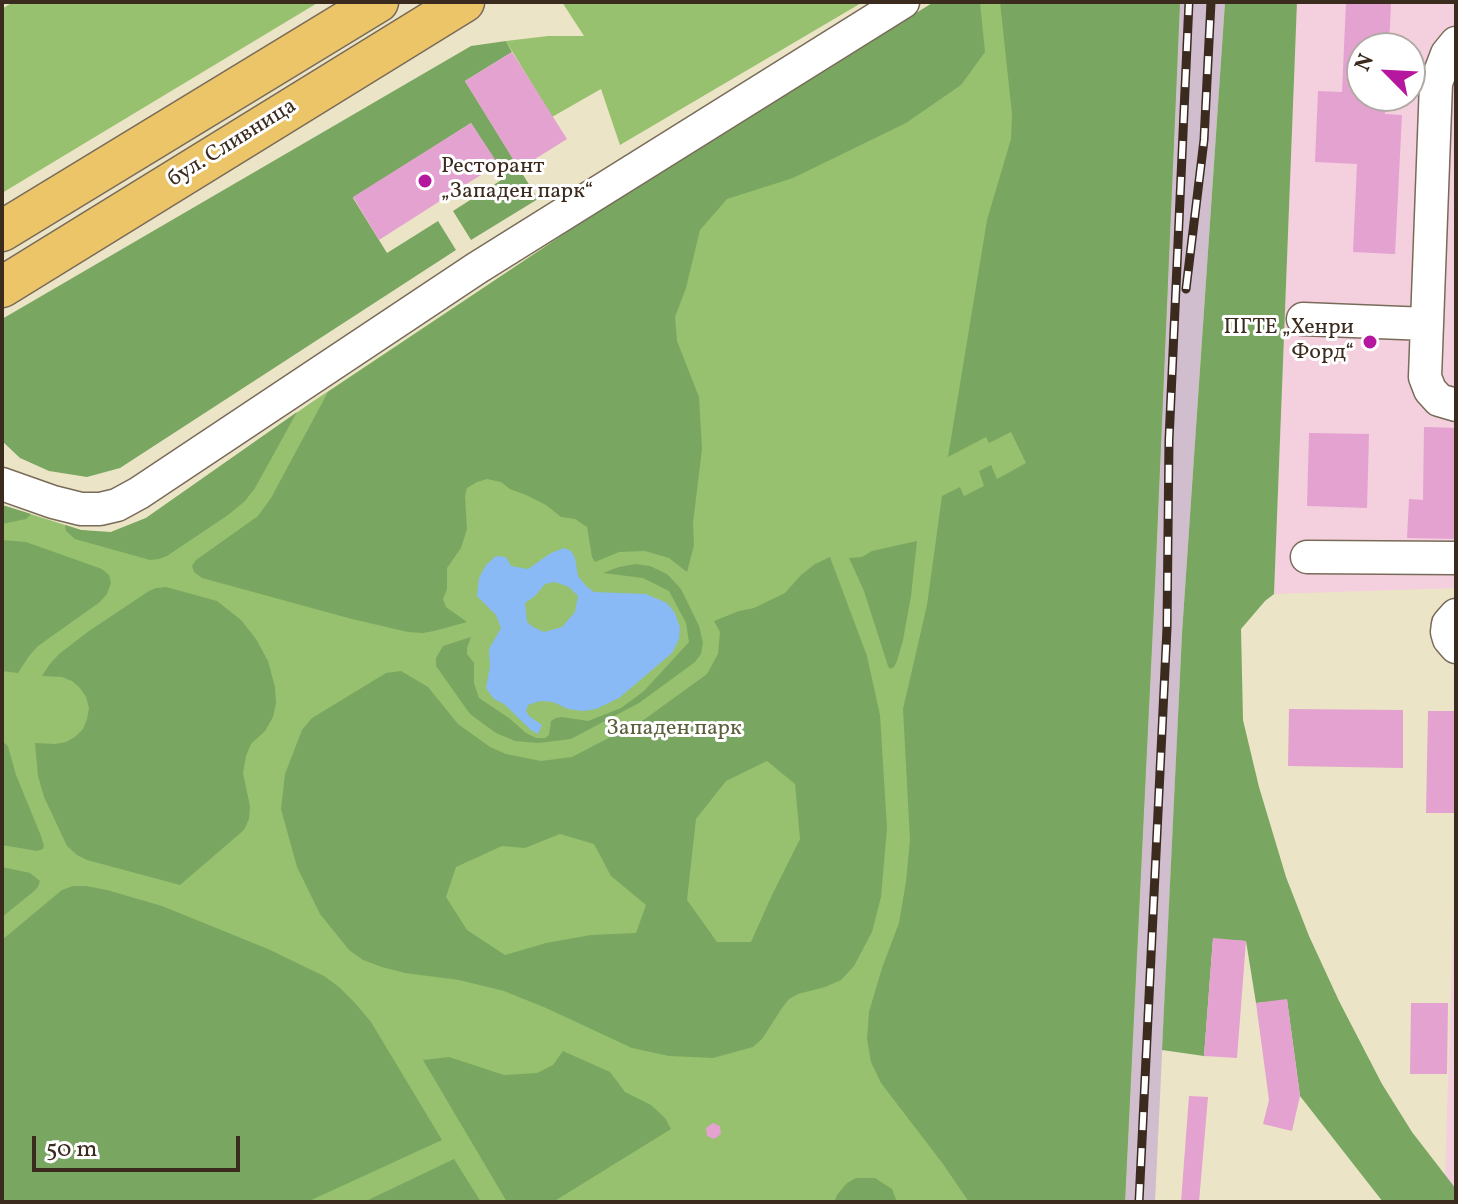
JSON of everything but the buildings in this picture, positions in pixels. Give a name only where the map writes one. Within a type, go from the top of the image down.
[{"type":"main road","name":"бул. Сливница","points":[[2,231],[378,2]]},
{"type":"main road","name":"бул. Сливница","points":[[2,287],[464,2]]},
{"type":"street","points":[[2,484],[81,509],[117,505],[464,277],[903,2]]},
{"type":"street","points":[[1456,43],[1447,54],[1436,83],[1425,377],[1430,390],[1439,400],[1456,405]]},
{"type":"street","points":[[1303,319],[1427,324]]},
{"type":"street","points":[[1307,557],[1456,558]]},
{"type":"street","points":[[1456,615],[1448,624],[1447,632],[1456,647]]},
{"type":"shaded area","points":[[1180,2],[1225,2],[1182,633],[1155,1202],[1125,1202],[1155,584]]},
{"type":"shaded area","name":"ПГТЕ „Хенри Форд“","points":[[1297,2],[1456,2],[1456,588],[1274,594]]},
{"type":"shaded area","points":[[1456,840],[1456,1189],[1445,1175]]},
{"type":"green space","points":[[13,2],[319,2],[2,193],[2,9]]},
{"type":"green space","points":[[562,2],[863,2],[620,145],[601,89],[552,117],[506,41],[584,36]]},
{"type":"green space","name":"Западен парк","points":[[934,2],[1180,2],[1125,1202],[2,1202],[2,505],[96,532],[111,532],[146,518],[312,402],[615,200]]},
{"type":"green space","points":[[934,2],[980,2],[985,52],[961,85],[906,123],[793,178],[727,199],[700,230],[686,288],[675,317],[677,341],[699,397],[702,449],[693,523],[694,545],[687,572],[669,558],[645,551],[619,552],[595,562],[587,527],[575,519],[561,517],[546,505],[501,482],[487,479],[467,488],[467,529],[461,548],[447,568],[447,589],[443,599],[446,607],[467,622],[423,633],[408,632],[202,578],[194,572],[192,566],[196,560],[258,516],[271,498],[328,392],[615,200]]},
{"type":"green space","points":[[1000,2],[1180,2],[1125,1202],[969,1202],[881,1083],[871,1062],[867,1039],[869,1012],[899,923],[906,882],[910,840],[903,709],[927,605],[942,496],[960,487],[964,496],[984,486],[979,471],[991,465],[997,479],[1026,463],[1011,432],[989,443],[986,437],[948,457],[987,220],[1011,139],[1012,114]]},
{"type":"green space","points":[[1225,2],[1297,2],[1274,594],[1241,629],[1243,720],[1286,877],[1309,936],[1382,1084],[1412,1132],[1456,1189],[1456,1202],[1383,1202],[1300,1096],[1287,1000],[1256,1003],[1246,941],[1213,939],[1204,1056],[1162,1050],[1182,633]]},
{"type":"green space","points":[[506,41],[512,52],[465,81],[538,199],[471,240],[453,211],[506,177],[471,123],[353,198],[387,253],[438,221],[456,250],[120,468],[87,477],[49,471],[20,458],[2,441],[2,319],[471,46]]},
{"type":"green space","points":[[297,412],[245,501],[167,556],[150,560],[75,539],[66,531],[65,525],[81,530],[111,532],[146,518]]},
{"type":"green space","points":[[2,505],[31,514],[26,519],[2,524]]},
{"type":"green space","points":[[2,540],[26,542],[102,569],[109,575],[111,583],[100,602],[38,646],[18,673],[2,671]]},
{"type":"green space","points":[[917,541],[903,640],[897,661],[890,669],[864,591],[849,558]]},
{"type":"green space","points":[[830,557],[867,656],[880,715],[887,828],[881,897],[872,932],[854,966],[841,980],[789,999],[753,1047],[713,1058],[669,1056],[632,1048],[504,991],[459,980],[405,973],[363,960],[349,950],[320,914],[297,867],[281,809],[285,774],[302,730],[312,718],[386,673],[401,671],[428,687],[458,724],[490,747],[506,754],[541,761],[572,757],[645,719],[707,674],[718,654],[720,632],[714,621],[754,608],[785,593],[815,564]],"holes":[[[767,761],[795,784],[800,839],[751,942],[717,942],[687,900],[696,819],[726,781]],[[560,834],[594,844],[611,876],[646,905],[636,933],[591,935],[546,943],[505,955],[467,930],[446,897],[456,867],[502,846],[525,848]]]},
{"type":"green space","points":[[635,564],[650,566],[667,574],[681,589],[699,626],[703,643],[701,654],[695,662],[639,703],[571,739],[538,743],[515,741],[496,733],[470,714],[436,666],[436,658],[443,646],[471,637],[467,654],[474,663],[474,683],[479,698],[536,738],[549,735],[551,721],[556,718],[588,721],[621,708],[644,691],[689,642],[686,623],[669,591],[643,578],[603,573]]},
{"type":"green space","points":[[166,587],[217,601],[241,620],[268,661],[276,703],[273,717],[265,731],[251,744],[246,756],[243,773],[250,806],[244,830],[180,885],[87,860],[67,846],[44,797],[38,776],[35,743],[55,744],[75,737],[83,729],[89,708],[86,697],[72,681],[42,676],[49,665],[89,631],[149,591]]},
{"type":"green space","points":[[2,741],[8,746],[43,849],[37,851],[2,845]]},
{"type":"green space","points":[[2,867],[30,873],[40,881],[33,892],[2,917]]},
{"type":"green space","points":[[73,886],[107,890],[162,906],[268,949],[324,976],[339,987],[371,1022],[442,1140],[307,1202],[2,1202],[2,940],[62,890]]},
{"type":"green space","points":[[563,1051],[610,1072],[625,1092],[651,1105],[665,1118],[671,1129],[553,1202],[507,1202],[423,1060],[449,1057],[504,1075],[537,1073],[553,1065]]},
{"type":"green space","points":[[454,1159],[481,1202],[364,1202]]},
{"type":"green space","points":[[856,1178],[875,1178],[892,1189],[897,1202],[834,1202],[847,1183]]},
{"type":"water","points":[[564,548],[571,551],[578,576],[594,592],[646,594],[667,603],[675,613],[680,628],[679,639],[672,653],[619,698],[596,709],[583,711],[553,702],[540,701],[528,705],[526,711],[529,716],[542,725],[538,734],[494,699],[486,688],[489,649],[501,628],[496,615],[477,596],[479,578],[486,565],[496,556],[506,557],[511,566],[528,569]],"holes":[[[555,582],[569,587],[578,596],[575,612],[562,627],[544,632],[527,622],[525,603],[545,584]]]},
{"type":"railway","points":[[1139,1202],[1167,628],[1169,440],[1189,2]]},
{"type":"railway","points":[[1186,289],[1204,140],[1211,2]]},
{"type":"place","name":"Ресторант „Западен парк“","points":[[425,181]]},
{"type":"place","name":"ПГТЕ „Хенри Форд“","points":[[1370,342]]}]
